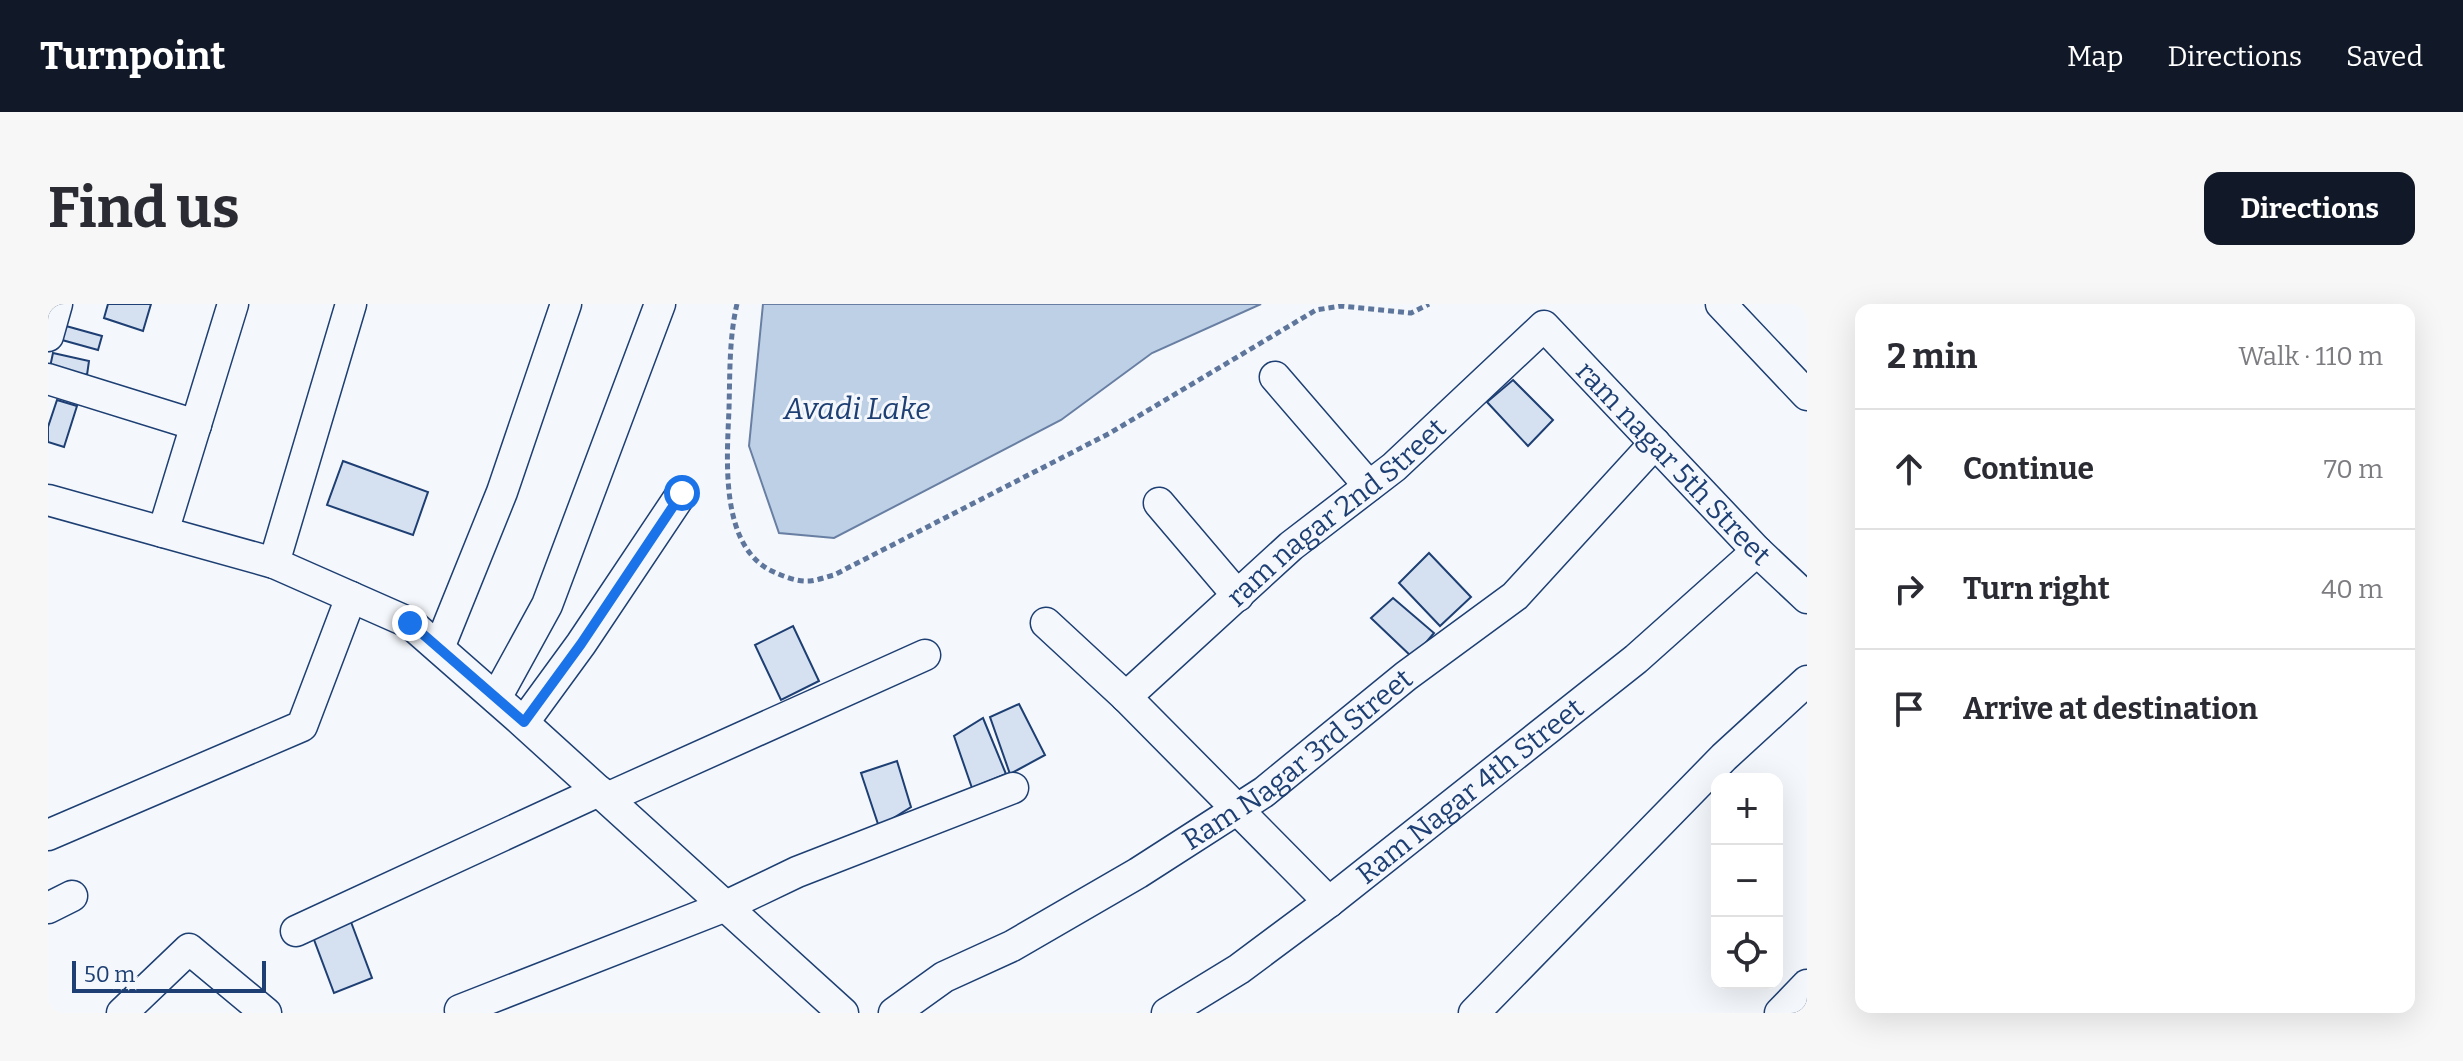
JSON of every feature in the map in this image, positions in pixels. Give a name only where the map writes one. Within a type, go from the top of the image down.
[{"type":"street","points":[[48,336],[57,304]]},
{"type":"street","points":[[163,532],[233,304]]},
{"type":"street","points":[[274,563],[351,304]]},
{"type":"street","points":[[439,648],[502,492],[566,304]]},
{"type":"street","points":[[496,698],[547,605],[660,304]]},
{"type":"street","points":[[1721,304],[1807,395]]},
{"type":"street","name":"ram nagar 5th Street","points":[[1544,326],[1757,551],[1807,598]]},
{"type":"street","name":"ram nagar 2nd Street","points":[[1126,697],[1291,546],[1394,467],[1544,326]]},
{"type":"street","points":[[1275,377],[1369,486]]},
{"type":"street","points":[[48,379],[196,425]]},
{"type":"street","name":"Ram Nagar 3rd Street","points":[[894,1013],[944,977],[1012,946],[1125,881],[1264,792],[1406,676],[1515,596],[1655,443]]},
{"type":"street","points":[[524,722],[581,644],[682,493]]},
{"type":"street","points":[[48,500],[274,563],[410,623],[726,906],[825,1007]]},
{"type":"street","points":[[1159,503],[1238,596]]},
{"type":"street","name":"Ram Nagar 4th Street","points":[[1167,1013],[1239,969],[1329,902],[1636,659],[1757,551]]},
{"type":"street","points":[[48,835],[302,726],[351,597]]},
{"type":"street","points":[[1046,623],[1126,697],[1329,902]]},
{"type":"street","points":[[296,931],[925,655]]},
{"type":"street","points":[[1474,1013],[1724,757],[1807,681]]},
{"type":"street","points":[[460,1010],[726,906],[797,872],[1013,788]]},
{"type":"street","points":[[122,1013],[189,949],[266,1013]]},
{"type":"street","points":[[1785,1012],[1807,985]]},
{"type":"path","points":[[737,304],[732,325],[728,424],[729,492],[734,525],[747,551],[762,567],[787,578],[809,581],[834,575],[1110,433],[1316,310],[1341,306],[1411,313],[1429,304]]},
{"type":"water","name":"Avadi Lake","points":[[763,304],[1261,304],[1152,353],[1061,420],[834,538],[779,533],[749,446]]},
{"type":"building","points":[[108,304],[151,304],[143,331],[104,318]]},
{"type":"building","points":[[66,326],[102,336],[98,350],[62,340]]},
{"type":"building","points":[[53,353],[89,361],[87,375],[50,367]]},
{"type":"building","points":[[1513,380],[1553,420],[1528,446],[1487,402]]},
{"type":"building","points":[[57,400],[77,406],[64,447],[48,442],[48,427]]},
{"type":"building","points":[[343,461],[428,492],[413,535],[327,505]]},
{"type":"building","points":[[1429,553],[1471,597],[1440,626],[1399,583]]},
{"type":"building","points":[[1393,598],[1434,633],[1413,658],[1371,618]]},
{"type":"building","points":[[793,626],[819,681],[781,700],[755,645]]},
{"type":"building","points":[[1019,704],[1045,755],[1010,774],[990,717]]},
{"type":"building","points":[[983,718],[1006,774],[972,788],[954,736]]},
{"type":"building","points":[[897,761],[911,807],[879,827],[861,773]]},
{"type":"building","points":[[351,922],[372,978],[334,993],[313,937]]},
{"type":"route","points":[[410,623],[524,722],[581,644],[682,493]]}]
